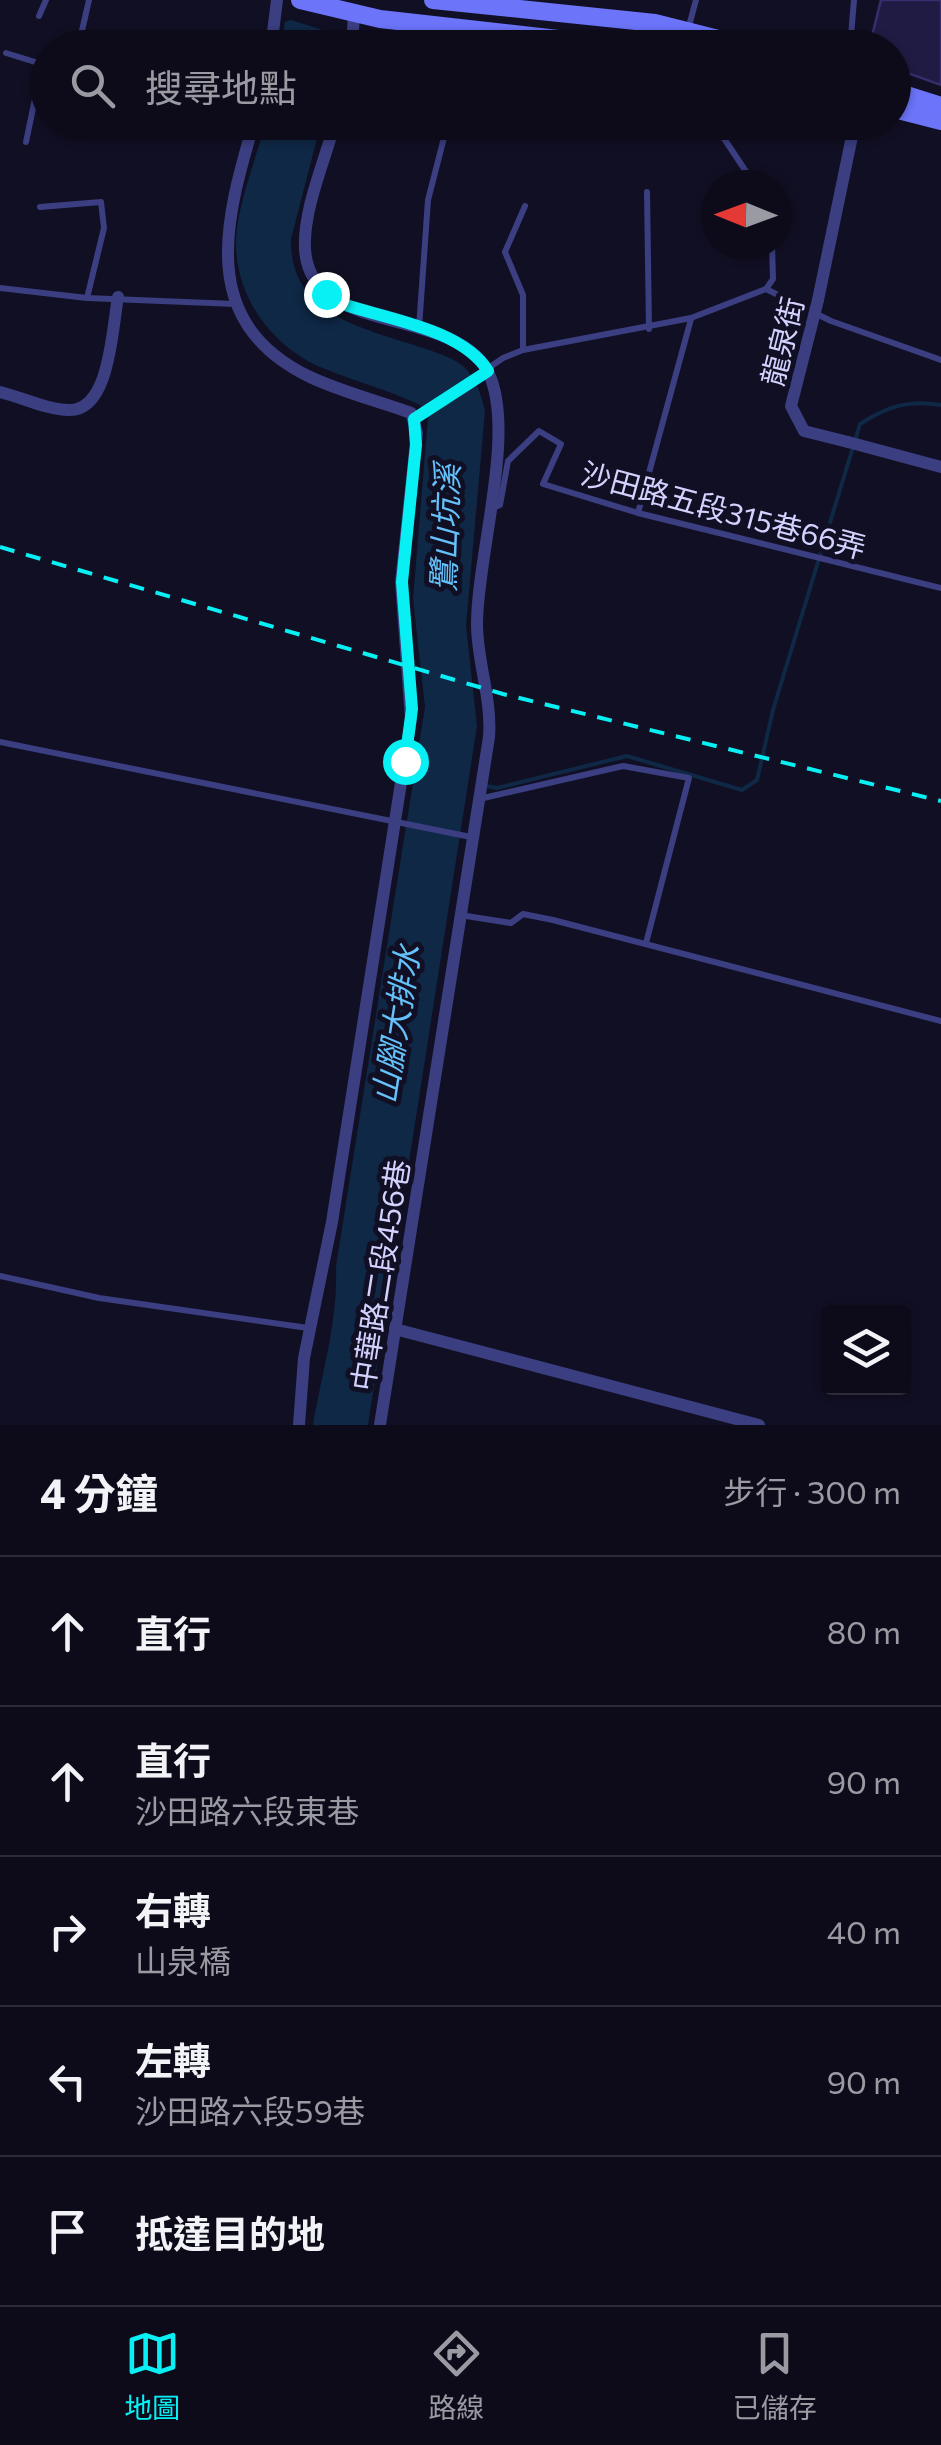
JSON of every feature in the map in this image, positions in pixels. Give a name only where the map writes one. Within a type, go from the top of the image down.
[{"type":"street","points":[[274,30],[277,0]]},
{"type":"street","points":[[300,0],[355,7],[441,30]]},
{"type":"street","points":[[432,0],[504,4],[642,30]]},
{"type":"street","points":[[911,96],[941,106]]},
{"type":"street","points":[[911,113],[941,121]]},
{"type":"street","points":[[249,140],[225,236],[226,265],[237,304],[264,342],[287,362],[309,376],[411,413],[414,419],[403,593],[403,641],[412,709],[332,1222],[310,1328],[299,1425]]},
{"type":"street","points":[[330,140],[306,237],[310,269],[326,294],[456,344],[481,360],[488,371]]},
{"type":"street","name":"龍泉街","points":[[851,140],[791,406],[804,430],[941,467]]},
{"type":"street","points":[[0,392],[67,410],[86,408],[100,394],[118,297]]},
{"type":"street","name":"中華路二段456巷","points":[[380,1425],[490,725],[477,628],[500,428],[488,371]]},
{"type":"street","points":[[395,1329],[758,1425]]},
{"type":"lane","points":[[39,16],[46,0]]},
{"type":"lane","points":[[82,30],[89,0]]},
{"type":"lane","points":[[687,30],[696,0]]},
{"type":"lane","points":[[852,30],[854,0]]},
{"type":"lane","points":[[6,53],[30,61]]},
{"type":"lane","points":[[26,142],[30,126]]},
{"type":"lane","points":[[419,328],[428,200],[443,140]]},
{"type":"lane","points":[[725,140],[745,170]]},
{"type":"lane","points":[[647,192],[650,328]]},
{"type":"lane","points":[[40,207],[101,202],[104,228],[87,298]]},
{"type":"lane","points":[[523,350],[524,296],[505,252],[525,206]]},
{"type":"lane","points":[[414,419],[523,350],[691,318],[766,288],[773,279],[772,260]]},
{"type":"lane","points":[[0,288],[87,298],[237,304]]},
{"type":"lane","points":[[766,288],[831,321],[941,360]]},
{"type":"lane","points":[[638,512],[691,318]]},
{"type":"lane","name":"沙田路五段315巷66弄","points":[[488,510],[500,505],[508,460],[539,432],[561,444],[544,484],[638,512],[941,588]]},
{"type":"lane","points":[[0,742],[472,837]]},
{"type":"lane","points":[[478,799],[623,766],[690,778],[646,944]]},
{"type":"lane","points":[[460,915],[511,924],[523,914],[941,1021]]},
{"type":"lane","points":[[0,1276],[98,1298],[310,1328]]},
{"type":"water","points":[[287,0],[346,0],[342,30],[284,30]]},
{"type":"water","points":[[260,140],[317,140],[291,239],[294,265],[303,286],[317,302],[357,326],[458,362],[474,379],[485,411],[466,626],[477,726],[368,1425],[313,1425],[332,1327],[336,1266],[425,707],[413,599],[428,418],[420,405],[305,359],[270,331],[247,294],[240,273],[236,251],[242,201]]},
{"type":"pier","points":[[282,0],[351,0],[346,30],[323,30],[291,20],[282,23]]},
{"type":"building","points":[[881,0],[941,0],[941,85],[911,74],[911,30],[874,30]]},
{"type":"waterway","points":[[486,786],[497,788],[627,756],[742,790],[757,780],[773,710],[860,424],[899,406],[941,405]]},
{"type":"railway","points":[[0,547],[503,694],[941,801]]},
{"type":"route","points":[[326,294],[340,303],[444,338],[481,360],[488,371],[414,419],[416,445],[402,582],[402,629],[412,709],[405,761]]},
{"type":"water label","name":"鷺山坑溪","points":[[444,528]]},
{"type":"water label","name":"山腳大排水","points":[[395,1024]]}]
